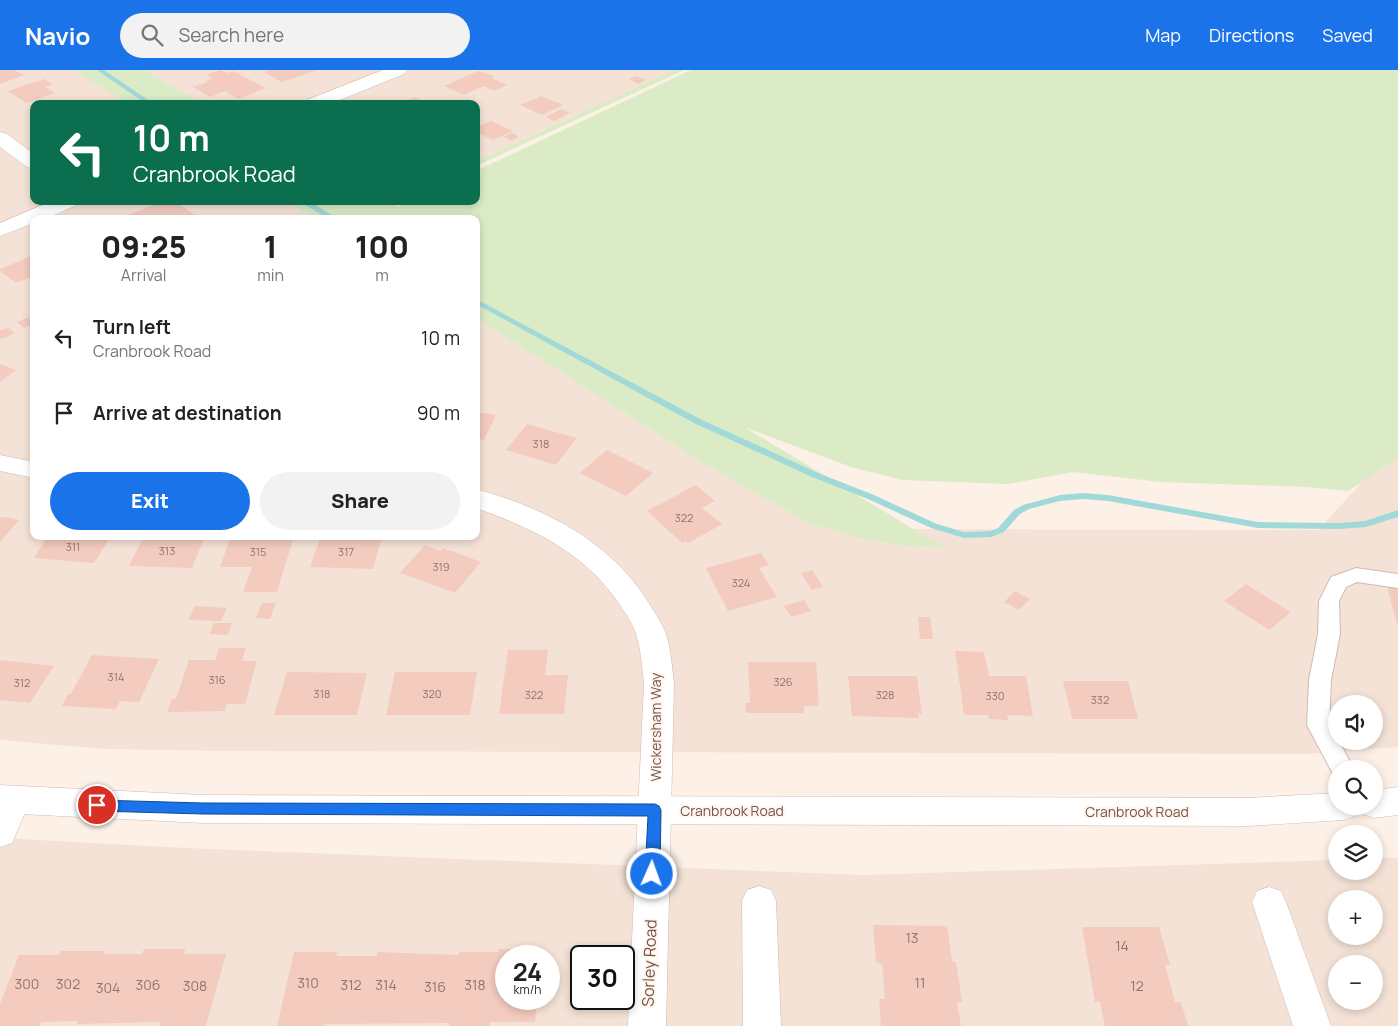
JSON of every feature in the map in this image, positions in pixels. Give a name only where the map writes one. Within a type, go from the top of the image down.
[{"type":"street","points":[[323,100],[398,70]]},
{"type":"street","points":[[0,138],[30,160]]},
{"type":"street","points":[[36,215],[60,205]]},
{"type":"street","points":[[0,230],[30,218]]},
{"type":"street","points":[[0,463],[30,469]]},
{"type":"street","name":"Wickersham Way","points":[[480,499],[519,514],[562,534],[595,556],[628,592],[651,634],[659,684],[655,810]]},
{"type":"street","points":[[0,833],[7,800]]},
{"type":"street","name":"Cranbrook Road","points":[[7,800],[203,809],[1248,812],[1328,807]]},
{"type":"street","points":[[1383,803],[1398,801]]},
{"type":"street","name":"Sorley Road","points":[[647,1026],[655,810]]},
{"type":"street","points":[[759,901],[762,1026]]},
{"type":"street","points":[[1269,902],[1312,1026]]},
{"type":"lane","points":[[1337,760],[1318,725],[1320,680],[1329,634],[1329,601],[1338,582],[1356,575],[1398,581]]},
{"type":"shaded area","points":[[0,70],[73,70],[121,100],[30,100],[30,205],[292,205],[308,215],[30,215],[30,540],[480,540],[480,321],[706,465],[812,525],[866,540],[916,547],[944,548],[913,529],[1318,530],[1398,443],[1398,747],[1383,748],[1383,695],[1328,695],[1328,750],[1359,750],[1307,754],[218,751],[104,749],[0,740]]},
{"type":"shaded area","points":[[145,70],[673,70],[480,160],[480,100],[195,100]]},
{"type":"shaded area","points":[[0,838],[187,848],[863,875],[1328,860],[1328,880],[1383,880],[1383,858],[1398,858],[1398,1026],[0,1026]]},
{"type":"green space","points":[[73,70],[145,70],[195,100],[121,100]]},
{"type":"green space","points":[[673,70],[684,70],[480,164],[480,160]]},
{"type":"green space","points":[[691,70],[1398,70],[1398,456],[1391,463],[1348,491],[1307,487],[1160,482],[1073,472],[1008,484],[903,480],[851,467],[744,427],[945,548],[916,547],[866,540],[812,525],[706,465],[480,321],[480,215],[308,215],[292,205],[395,205],[398,207],[402,205],[480,205],[480,169]]},
{"type":"building","points":[[0,70],[14,70],[24,75],[0,84]]},
{"type":"building","points":[[219,70],[228,73],[233,71],[266,88],[238,99],[225,91],[210,97],[193,87],[208,82],[206,81],[212,78],[206,75]]},
{"type":"building","points":[[268,70],[317,70],[282,82],[264,72]]},
{"type":"building","points":[[478,71],[495,76],[491,78],[507,85],[494,91],[484,86],[464,95],[444,86]]},
{"type":"building","points":[[637,76],[646,80],[638,84],[629,79]]},
{"type":"building","points":[[44,79],[53,84],[45,87],[55,93],[30,100],[26,103],[8,91]]},
{"type":"building","points":[[541,96],[563,105],[542,115],[520,105]]},
{"type":"building","points":[[415,97],[421,100],[408,100]]},
{"type":"building","points":[[561,109],[570,113],[554,121],[546,117]]},
{"type":"building","points":[[491,121],[513,131],[493,140],[480,134],[480,126]]},
{"type":"building","points":[[512,133],[519,137],[511,141],[503,137]]},
{"type":"building","points":[[152,205],[181,205],[195,215],[128,215]]},
{"type":"building","points":[[30,257],[30,278],[16,283],[0,271],[0,269]]},
{"type":"building","points":[[30,317],[30,326],[24,328],[17,322]]},
{"type":"building","points":[[8,328],[15,333],[2,339],[0,338],[0,331]]},
{"type":"building","points":[[0,364],[16,370],[0,382]]},
{"type":"building","points":[[480,413],[496,415],[484,440],[480,440]]},
{"type":"building","points":[[527,424],[577,438],[556,465],[506,450]]},
{"type":"building","points":[[607,450],[653,473],[626,496],[580,473]]},
{"type":"building","points":[[696,485],[715,501],[702,508],[722,524],[688,543],[686,541],[682,543],[647,511]]},
{"type":"building","points":[[0,517],[19,520],[0,542]]},
{"type":"building","points":[[45,540],[108,540],[94,563],[34,558]]},
{"type":"building","points":[[142,540],[203,540],[192,568],[129,566]]},
{"type":"building","points":[[230,540],[293,540],[277,592],[243,592],[252,567],[220,567]]},
{"type":"building","points":[[320,540],[381,540],[373,569],[310,567]]},
{"type":"building","points":[[425,545],[441,551],[443,548],[481,562],[455,593],[400,573]]},
{"type":"building","points":[[761,553],[769,565],[759,568],[777,597],[728,611],[706,568]]},
{"type":"building","points":[[812,570],[823,587],[812,590],[801,573]]},
{"type":"building","points":[[1246,584],[1291,612],[1269,630],[1224,601]]},
{"type":"building","points":[[1387,586],[1398,587],[1398,624],[1397,624]]},
{"type":"building","points":[[1015,591],[1030,599],[1019,610],[1004,602]]},
{"type":"building","points":[[804,600],[811,611],[791,617],[784,606]]},
{"type":"building","points":[[262,603],[276,603],[270,619],[256,618]]},
{"type":"building","points":[[195,606],[227,608],[221,621],[188,620]]},
{"type":"building","points":[[918,617],[930,617],[933,639],[920,639]]},
{"type":"building","points":[[214,623],[232,623],[228,635],[210,634]]},
{"type":"building","points":[[219,648],[246,648],[242,661],[257,661],[245,704],[227,704],[225,711],[167,712],[172,699],[176,699],[189,660],[215,660]]},
{"type":"building","points":[[508,650],[548,650],[545,675],[568,675],[564,714],[499,714]]},
{"type":"building","points":[[955,651],[984,652],[989,676],[1026,676],[1033,716],[1007,715],[1008,720],[989,719],[988,715],[964,715]]},
{"type":"building","points":[[92,655],[159,659],[139,702],[120,701],[116,709],[62,706],[68,694],[71,694]]},
{"type":"building","points":[[0,660],[54,666],[30,703],[0,700]]},
{"type":"building","points":[[748,662],[816,662],[819,706],[804,706],[804,713],[746,713],[745,703],[750,703]]},
{"type":"building","points":[[287,672],[367,673],[357,715],[274,715]]},
{"type":"building","points":[[395,672],[477,672],[470,715],[386,715]]},
{"type":"building","points":[[848,676],[917,676],[922,714],[918,713],[919,718],[852,716]]},
{"type":"building","points":[[1063,681],[1128,681],[1138,719],[1072,719]]},
{"type":"building","points":[[873,925],[947,926],[952,961],[956,962],[962,1002],[957,1002],[961,1026],[881,1026],[879,999],[885,999],[882,964],[876,963]]},
{"type":"building","points":[[1082,927],[1159,927],[1170,965],[1165,965],[1175,1002],[1181,1002],[1188,1026],[1105,1026],[1100,1002],[1095,1002]]},
{"type":"building","points":[[144,949],[185,949],[184,954],[226,954],[206,1026],[160,1026],[161,1022],[77,1024],[78,1021],[41,1022],[40,1026],[0,1026],[0,1004],[19,955],[59,955],[61,951],[105,951],[104,954],[142,954]]},
{"type":"building","points":[[294,952],[337,952],[336,956],[377,956],[377,952],[459,955],[459,952],[495,952],[495,1010],[536,1010],[535,1022],[490,1022],[490,1026],[449,1026],[449,1023],[277,1026]]},
{"type":"waterway","points":[[100,70],[145,100]]},
{"type":"waterway","points":[[310,205],[327,215]]},
{"type":"waterway","points":[[480,303],[697,421],[815,475],[871,497],[934,526],[964,535],[991,534],[1001,530],[1017,512],[1026,507],[1060,498],[1083,496],[1108,498],[1258,525],[1339,526],[1366,524],[1398,513]]},
{"type":"route","points":[[97,805],[203,809],[655,810],[652,874]]}]
